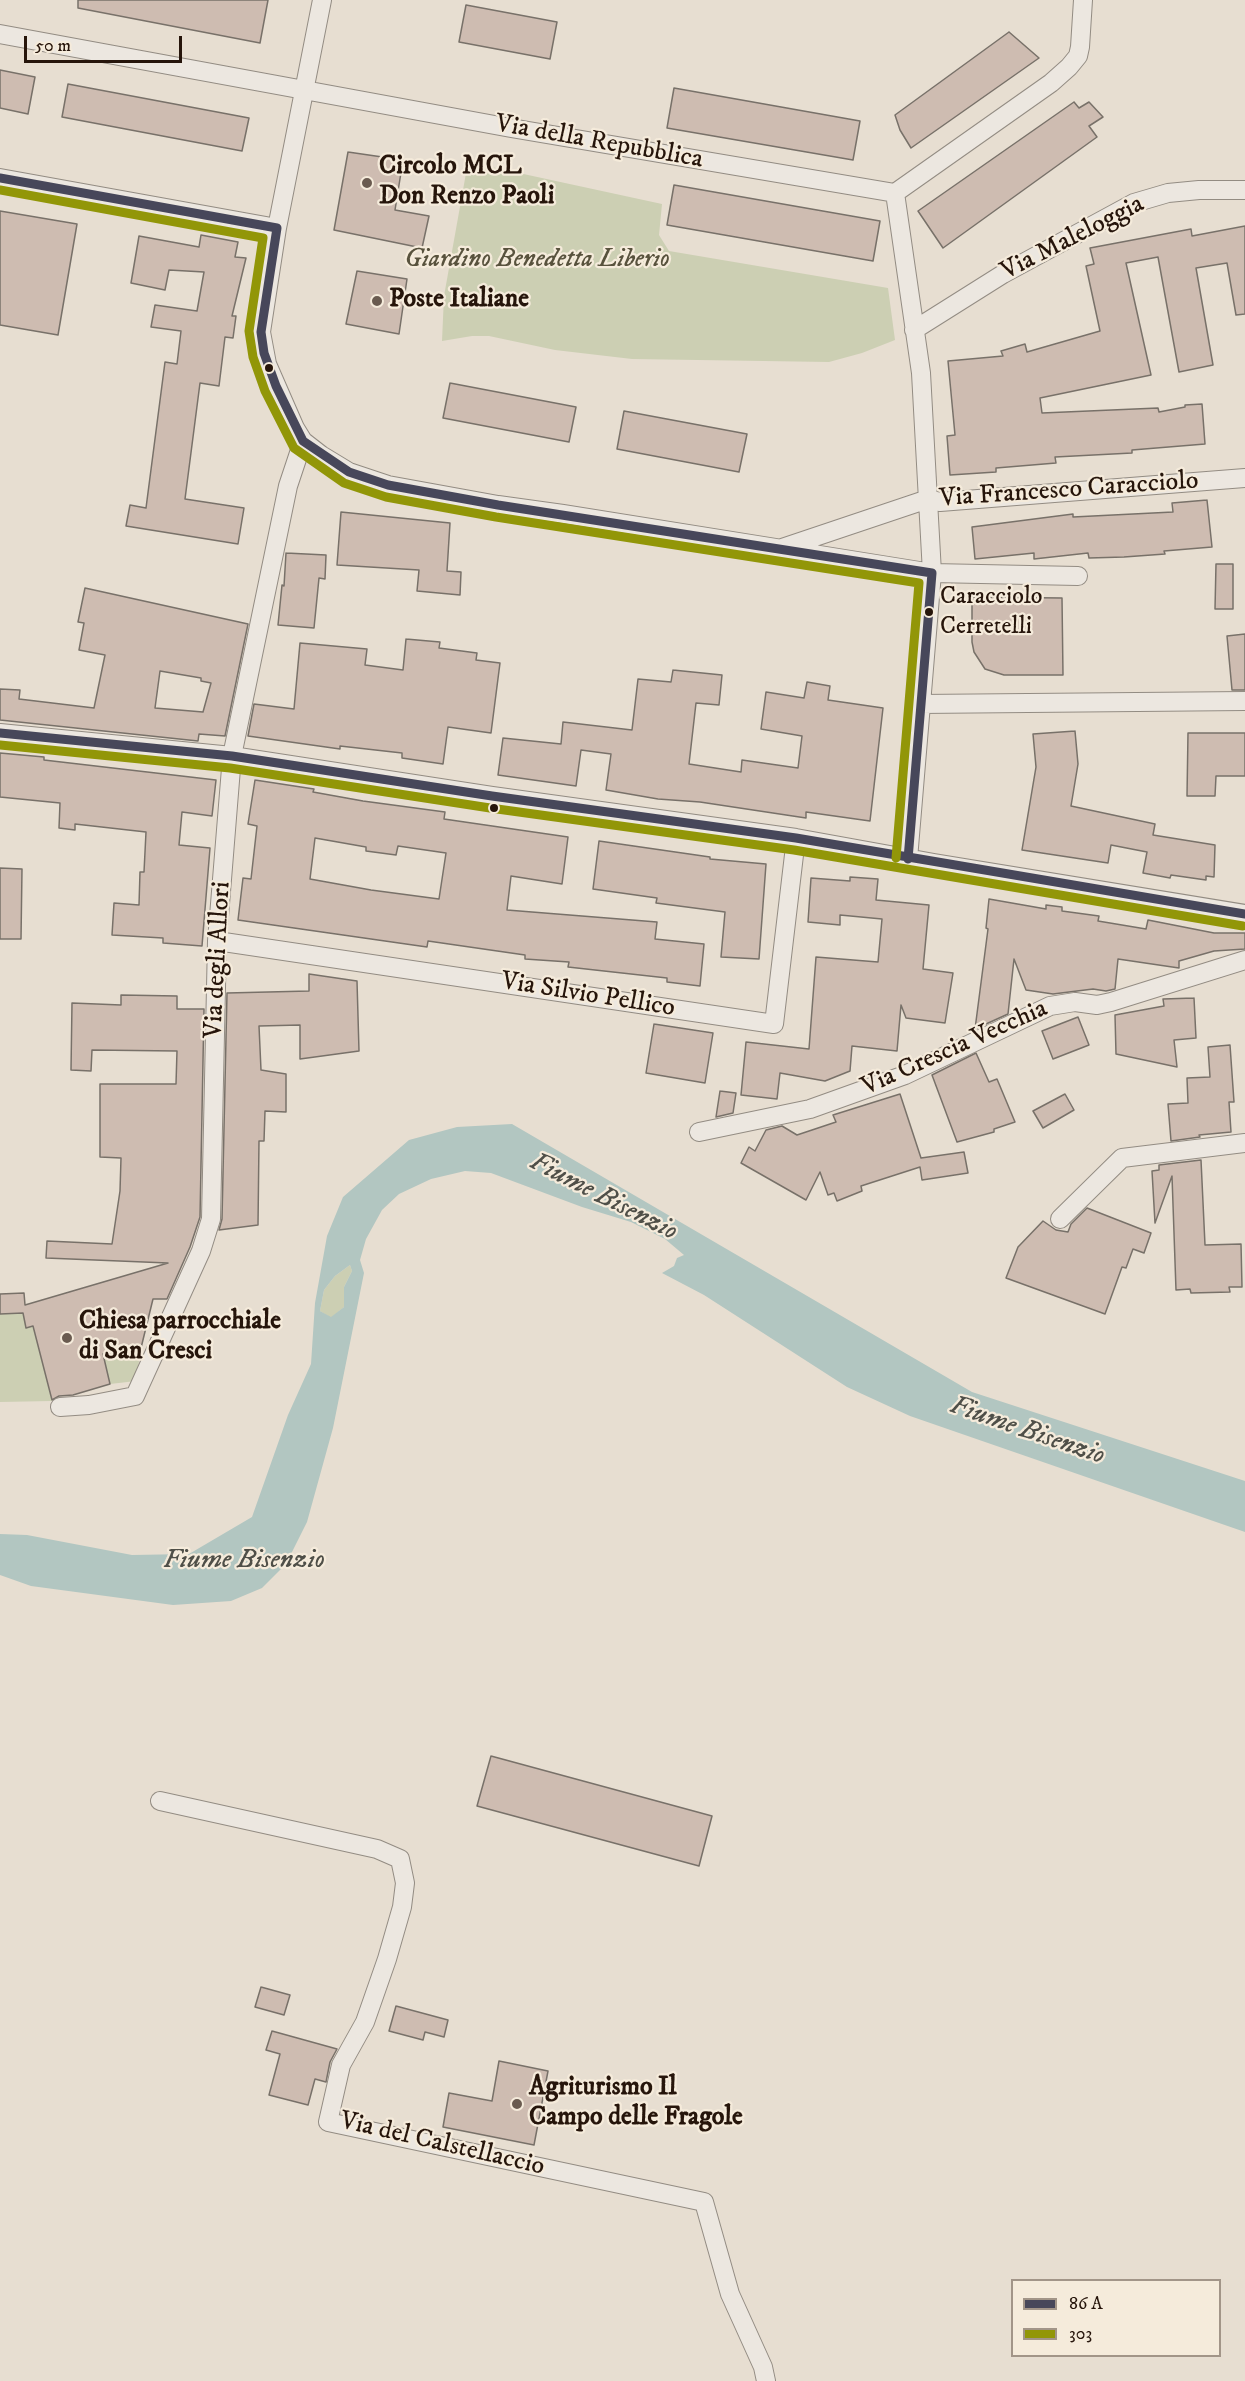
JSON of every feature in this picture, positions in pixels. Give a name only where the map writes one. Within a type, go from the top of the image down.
[{"type":"street","points":[[322,0],[277,228],[261,341],[276,386],[303,441],[349,472],[388,485],[498,506],[563,513],[933,573],[1078,576]]},
{"type":"street","points":[[779,549],[928,499],[921,381],[894,193],[1051,83],[1068,67],[1078,56],[1083,0]]},
{"type":"street","name":"Via della Repubblica","points":[[0,34],[305,88],[511,128],[894,193]]},
{"type":"street","points":[[0,178],[277,228]]},
{"type":"street","name":"Via Maleloggia","points":[[914,330],[1013,268],[1134,203],[1168,193],[1245,190]]},
{"type":"street","name":"Via degli Allori","points":[[60,1407],[89,1405],[135,1396],[204,1240],[211,1219],[217,941],[232,756],[288,486],[303,441]]},
{"type":"street","name":"Via Francesco Caracciolo","points":[[908,859],[933,573],[928,499],[940,502],[1245,478]]},
{"type":"street","points":[[920,704],[1104,697],[1245,701]]},
{"type":"street","points":[[0,733],[232,756],[480,794],[796,838],[908,859],[1245,914]]},
{"type":"street","name":"Via Silvio Pellico","points":[[217,941],[774,1024],[796,838]]},
{"type":"street","name":"Via Crescia Vecchia","points":[[699,1132],[810,1109],[905,1075],[1050,1006],[1076,1002],[1097,1005],[1111,1002],[1245,960]]},
{"type":"street","points":[[1060,1219],[1122,1158],[1245,1143]]},
{"type":"street","name":"Via del Calstellaccio","points":[[160,1801],[377,1849],[400,1859],[405,1883],[402,1907],[365,2022],[341,2065],[328,2122],[704,2202],[730,2294],[763,2367],[766,2381]]},
{"type":"green space","name":"Giardino Benedetta Liberio","points":[[468,162],[662,204],[659,235],[669,251],[888,288],[895,340],[862,353],[829,362],[632,359],[555,350],[489,336],[442,341],[444,296]]},
{"type":"green space","points":[[350,1265],[352,1271],[344,1287],[344,1307],[331,1318],[320,1311],[324,1290],[335,1276]]},
{"type":"green space","points":[[0,1294],[25,1305],[26,1312],[23,1314],[26,1327],[33,1326],[52,1401],[0,1402]]},
{"type":"green space","points":[[97,1328],[117,1352],[141,1348],[136,1381],[110,1384]]},
{"type":"water","name":"Fiume Bisenzio","points":[[512,1124],[972,1392],[1245,1481],[1245,1532],[910,1416],[847,1387],[704,1295],[662,1273],[674,1266],[677,1258],[684,1255],[665,1239],[631,1222],[582,1207],[491,1173],[465,1171],[431,1179],[399,1194],[382,1210],[366,1239],[360,1260],[364,1273],[333,1428],[307,1522],[286,1564],[262,1588],[231,1601],[173,1605],[31,1586],[0,1575],[0,1534],[27,1535],[132,1555],[189,1554],[252,1517],[288,1415],[311,1364],[315,1303],[327,1236],[343,1197],[409,1140],[457,1127]],"holes":[[[350,1265],[352,1271],[344,1287],[344,1307],[331,1317],[320,1311],[324,1290],[335,1276]]]},
{"type":"building","points":[[78,0],[268,0],[260,43],[78,8]]},
{"type":"building","points":[[466,5],[557,22],[550,59],[459,42]]},
{"type":"building","points":[[1009,32],[1039,58],[911,148],[900,130],[895,115]]},
{"type":"building","points":[[0,70],[35,77],[28,114],[0,108]]},
{"type":"building","points":[[68,84],[249,118],[242,151],[62,117]]},
{"type":"building","points":[[674,88],[860,121],[853,160],[667,128]]},
{"type":"building","points":[[1074,102],[1079,108],[1089,102],[1103,117],[1089,126],[1097,137],[943,248],[918,211]]},
{"type":"building","points":[[348,152],[403,160],[395,210],[429,216],[422,248],[334,230]]},
{"type":"building","points":[[674,185],[880,221],[873,261],[667,225]]},
{"type":"building","points":[[0,211],[77,224],[58,335],[0,325]]},
{"type":"building","points":[[1245,226],[1245,314],[1236,315],[1227,263],[1196,268],[1213,365],[1179,372],[1158,257],[1126,263],[1151,375],[1040,398],[1042,413],[1158,408],[1159,412],[1185,407],[1185,405],[1202,404],[1205,444],[1132,450],[1132,453],[1055,457],[1056,463],[996,468],[996,472],[950,475],[947,436],[955,435],[948,361],[1003,356],[1001,351],[1025,344],[1027,352],[1100,331],[1086,266],[1094,264],[1090,248],[1191,229],[1192,236]]},
{"type":"building","points":[[201,235],[238,242],[235,257],[246,258],[232,316],[236,316],[233,338],[225,337],[219,386],[200,383],[185,499],[244,508],[238,544],[126,526],[130,505],[146,508],[165,362],[177,364],[181,331],[151,327],[155,305],[197,311],[204,272],[169,270],[165,290],[131,283],[139,236],[199,247]]},
{"type":"building","name":"Poste Italiane","points":[[357,271],[407,279],[399,334],[346,324]]},
{"type":"building","points":[[450,383],[576,407],[569,442],[443,418]]},
{"type":"building","points":[[624,411],[747,434],[739,472],[617,449]]},
{"type":"building","points":[[1207,500],[1212,547],[1124,557],[1089,558],[1088,553],[1034,559],[1034,553],[975,559],[972,527],[1073,514],[1073,517],[1173,512],[1172,503]]},
{"type":"building","points":[[341,512],[450,523],[447,571],[461,572],[460,595],[417,591],[419,570],[337,565]]},
{"type":"building","points":[[286,553],[326,555],[325,579],[319,578],[314,628],[278,625]]},
{"type":"building","points":[[1216,564],[1233,564],[1233,609],[1215,609]]},
{"type":"building","points":[[85,588],[248,624],[225,736],[199,734],[198,741],[0,720],[0,689],[20,690],[19,699],[94,708],[105,655],[79,650],[84,623],[78,622]],"holes":[[[160,671],[201,678],[201,681],[211,683],[203,712],[155,708]]]},
{"type":"building","points":[[972,597],[1062,598],[1063,675],[1004,675],[985,669],[974,652],[972,642]]},
{"type":"building","points":[[1245,634],[1245,690],[1232,690],[1227,636]]},
{"type":"building","points":[[406,639],[440,642],[439,648],[477,653],[476,660],[500,663],[491,733],[448,727],[443,764],[402,758],[402,753],[340,746],[340,749],[248,736],[254,704],[294,709],[300,643],[367,649],[365,665],[403,670]]},
{"type":"building","points":[[673,670],[722,675],[719,705],[696,703],[689,764],[741,772],[742,760],[798,768],[802,736],[761,729],[766,692],[804,698],[807,682],[830,686],[828,700],[883,708],[870,821],[806,812],[806,818],[606,790],[611,754],[581,750],[576,786],[498,775],[503,738],[561,744],[563,722],[632,730],[638,679],[671,682]]},
{"type":"building","points":[[1075,731],[1078,764],[1071,806],[1155,824],[1153,835],[1215,845],[1214,877],[1206,876],[1206,880],[1171,875],[1170,878],[1143,873],[1147,852],[1111,845],[1108,863],[1022,850],[1036,767],[1033,734]]},
{"type":"building","points":[[1188,733],[1245,733],[1245,776],[1216,776],[1215,796],[1187,796]]},
{"type":"building","points":[[0,753],[216,780],[212,816],[182,812],[179,845],[210,848],[202,946],[163,943],[163,938],[112,935],[114,903],[139,905],[140,872],[144,872],[146,832],[75,824],[75,830],[59,828],[60,803],[0,797]]},
{"type":"building","points":[[255,780],[314,789],[313,792],[363,801],[445,812],[444,819],[568,837],[562,884],[511,876],[507,910],[657,922],[655,939],[704,944],[700,986],[667,982],[667,978],[568,967],[569,962],[525,959],[525,955],[428,941],[427,947],[238,920],[243,878],[251,879],[257,826],[248,824]],"holes":[[[315,838],[366,847],[366,851],[396,855],[398,846],[446,853],[439,899],[310,879]]]},
{"type":"building","points":[[599,841],[710,857],[710,859],[766,864],[759,959],[721,957],[725,912],[656,903],[657,898],[593,889]]},
{"type":"building","points":[[0,868],[22,869],[21,939],[0,939]]},
{"type":"building","points":[[850,877],[878,879],[876,900],[929,905],[923,969],[953,973],[945,1023],[906,1018],[901,1005],[897,1051],[852,1046],[850,1071],[825,1081],[780,1073],[777,1099],[741,1095],[746,1042],[809,1049],[816,957],[878,962],[882,919],[840,915],[840,925],[808,922],[811,878],[850,881]]},
{"type":"building","points":[[989,899],[1046,909],[1046,905],[1062,907],[1062,911],[1099,916],[1098,921],[1146,929],[1148,920],[1214,933],[1245,933],[1245,949],[1214,951],[1179,961],[1179,968],[1118,959],[1115,989],[1053,994],[1026,990],[1014,959],[1008,1014],[975,1029],[988,929],[986,928]]},
{"type":"building","points":[[309,974],[357,981],[359,1051],[300,1059],[300,1025],[259,1026],[261,1070],[286,1074],[286,1112],[265,1111],[264,1141],[259,1141],[258,1225],[219,1230],[222,1219],[227,993],[309,991]]},
{"type":"building","points":[[121,995],[177,996],[177,1009],[204,1009],[200,1217],[190,1247],[167,1299],[153,1299],[141,1348],[103,1354],[110,1384],[73,1395],[59,1396],[52,1400],[33,1326],[26,1328],[23,1313],[0,1314],[0,1294],[24,1293],[25,1305],[168,1263],[46,1258],[47,1241],[112,1244],[120,1191],[121,1158],[100,1157],[100,1084],[176,1084],[177,1051],[92,1050],[91,1071],[71,1070],[72,1003],[121,1005]]},
{"type":"building","points":[[1194,998],[1196,1038],[1174,1040],[1177,1067],[1116,1054],[1115,1015],[1164,1006],[1163,999]]},
{"type":"building","points":[[1078,1017],[1089,1045],[1053,1059],[1042,1031]]},
{"type":"building","points":[[654,1024],[713,1033],[705,1083],[646,1073]]},
{"type":"building","points":[[1230,1045],[1234,1102],[1229,1102],[1231,1132],[1171,1141],[1168,1104],[1188,1103],[1187,1078],[1210,1077],[1208,1047]]},
{"type":"building","points":[[976,1053],[989,1082],[997,1079],[1015,1122],[994,1129],[994,1132],[957,1142],[932,1075]]},
{"type":"building","points":[[720,1091],[736,1093],[733,1113],[716,1117]]},
{"type":"building","points":[[900,1094],[921,1158],[964,1152],[968,1173],[922,1180],[920,1167],[861,1186],[862,1191],[837,1201],[834,1193],[828,1195],[820,1172],[806,1200],[741,1163],[749,1147],[755,1151],[766,1130],[782,1126],[797,1135],[836,1122],[833,1115]]},
{"type":"building","points":[[1065,1094],[1074,1110],[1043,1128],[1033,1111]]},
{"type":"building","points":[[1201,1160],[1205,1245],[1241,1244],[1242,1287],[1229,1287],[1230,1292],[1191,1293],[1190,1289],[1176,1290],[1172,1176],[1155,1223],[1152,1171],[1159,1170],[1159,1165]]},
{"type":"building","points":[[1087,1208],[1151,1233],[1144,1253],[1133,1249],[1126,1268],[1122,1267],[1105,1314],[1006,1278],[1018,1247],[1043,1221],[1056,1230],[1068,1232],[1071,1224]]},
{"type":"building","points":[[491,1756],[712,1816],[699,1866],[477,1806]]},
{"type":"building","points":[[261,1987],[290,1995],[284,2015],[255,2007]]},
{"type":"building","points":[[396,2006],[448,2020],[444,2037],[425,2032],[423,2040],[389,2031]]},
{"type":"building","points":[[272,2031],[337,2049],[330,2062],[326,2082],[315,2079],[308,2105],[269,2095],[280,2054],[266,2050]]},
{"type":"building","name":"Agriturismo Il Campo delle Fragole","points":[[499,2061],[548,2071],[534,2145],[443,2127],[449,2093],[492,2101]]},
{"type":"transit line","points":[[0,178],[277,228]]},
{"type":"transit line","name":"303","points":[[0,190],[263,238],[249,331],[253,357],[265,391],[294,448],[344,483],[386,497],[496,517],[919,583],[896,858]]},
{"type":"transit line","points":[[277,228],[261,332],[264,353],[276,386],[303,441],[349,472],[388,485],[498,505],[932,573]]},
{"type":"transit line","points":[[908,859],[932,573]]},
{"type":"transit line","points":[[0,733],[232,756],[492,796],[796,838],[1245,914]]},
{"type":"transit line","name":"303","points":[[0,745],[230,768],[490,808],[794,850],[1243,926]]},
{"type":"place","name":"Circolo MCL Don Renzo Paoli","points":[[367,183]]},
{"type":"place","name":"Poste Italiane","points":[[377,301]]},
{"type":"place","name":"Caracciolo Cerretelli","points":[[929,612]]},
{"type":"place","name":"Chiesa parrocchiale di San Cresci","points":[[67,1338]]},
{"type":"place","name":"Agriturismo Il Campo delle Fragole","points":[[517,2104]]}]
